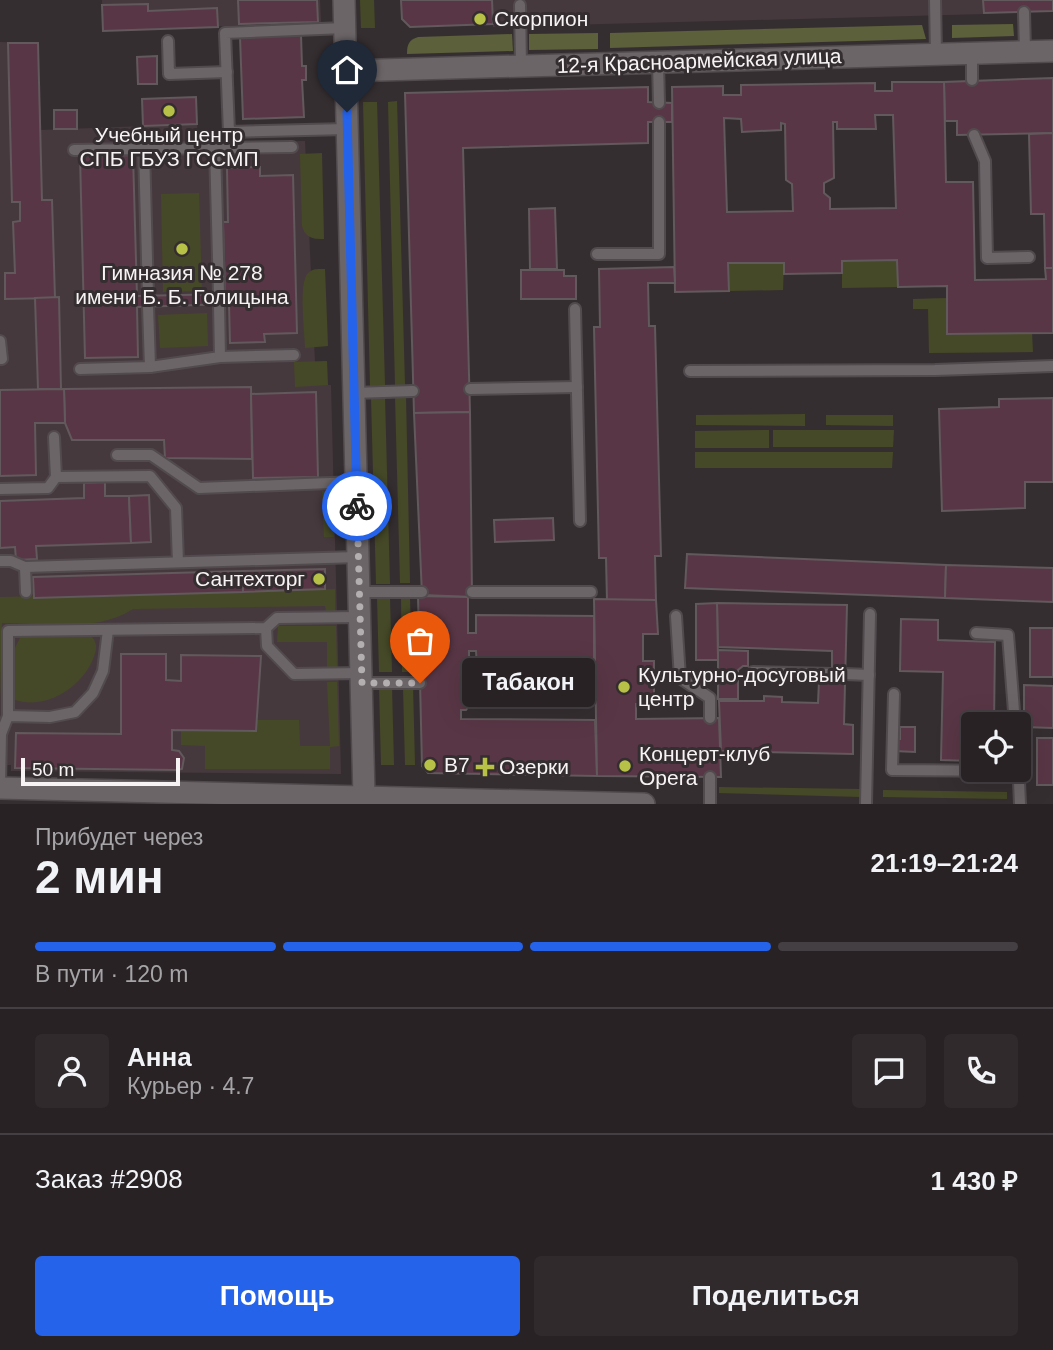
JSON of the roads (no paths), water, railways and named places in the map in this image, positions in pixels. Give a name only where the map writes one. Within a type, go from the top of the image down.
[{"type":"street","points":[[344,0],[364,800]]},
{"type":"street","name":"12-я Красноармейская улица","points":[[346,71],[1053,51]]},
{"type":"street","points":[[0,786],[364,800],[644,804]]},
{"type":"lane","points":[[935,0],[936,54]]},
{"type":"lane","points":[[520,5],[521,66]]},
{"type":"lane","points":[[1024,12],[1025,51]]},
{"type":"lane","points":[[344,28],[225,33],[229,132],[347,129]]},
{"type":"lane","points":[[168,41],[169,74],[227,72]]},
{"type":"lane","points":[[972,53],[972,80]]},
{"type":"lane","points":[[658,62],[659,103]]},
{"type":"lane","points":[[597,254],[659,254],[659,122]]},
{"type":"lane","points":[[974,135],[985,161],[987,258],[1029,257]]},
{"type":"lane","points":[[74,150],[292,147]]},
{"type":"lane","points":[[215,148],[220,358]]},
{"type":"lane","points":[[144,149],[150,367]]},
{"type":"lane","points":[[575,309],[580,521]]},
{"type":"lane","points":[[0,341],[0,359]]},
{"type":"lane","points":[[80,369],[150,367],[220,358],[294,355]]},
{"type":"lane","points":[[690,371],[935,370],[1053,366]]},
{"type":"lane","points":[[470,389],[577,387]]},
{"type":"lane","points":[[354,393],[413,391]]},
{"type":"lane","points":[[0,489],[48,488],[56,477],[54,437]]},
{"type":"lane","points":[[117,455],[151,455],[199,488],[356,482]]},
{"type":"lane","points":[[56,477],[150,475],[176,508],[177,562]]},
{"type":"lane","points":[[0,561],[11,561],[25,567],[358,557]]},
{"type":"lane","points":[[25,567],[26,592]]},
{"type":"lane","points":[[359,592],[422,592]]},
{"type":"lane","points":[[472,592],[591,592]]},
{"type":"lane","points":[[866,804],[870,614]]},
{"type":"lane","points":[[676,616],[680,678],[710,698],[710,718]]},
{"type":"lane","points":[[0,786],[1,734],[8,716],[8,631],[266,628],[277,618],[360,617]]},
{"type":"lane","points":[[266,628],[267,646],[294,674],[420,683]]},
{"type":"lane","points":[[8,716],[50,717],[75,712],[93,693],[103,671],[108,630]]},
{"type":"lane","points":[[976,633],[1007,635],[1014,712]]},
{"type":"lane","points":[[753,672],[832,674]]},
{"type":"lane","points":[[845,674],[869,674]]},
{"type":"lane","points":[[469,683],[562,683]]},
{"type":"lane","points":[[894,694],[892,770],[961,768]]},
{"type":"lane","points":[[710,777],[710,804]]},
{"type":"lane","points":[[1019,782],[1020,804]]},
{"type":"place","name":"Скорпион","points":[[480,19]]},
{"type":"place","name":"Учебный центр СПБ ГБУЗ ГССМП","points":[[169,111]]},
{"type":"place","name":"Гимназия № 278 имени Б. Б. Голицына","points":[[182,249]]},
{"type":"place","name":"Сантехторг","points":[[319,579]]},
{"type":"place","name":"Табакон","points":[[420,683]]},
{"type":"place","name":"Культурно-досуговый центр","points":[[624,687]]},
{"type":"place","name":"В7","points":[[430,765]]},
{"type":"place","name":"Концерт-клуб Opera","points":[[625,766]]},
{"type":"place","name":"Озерки","points":[[485,767]]}]
